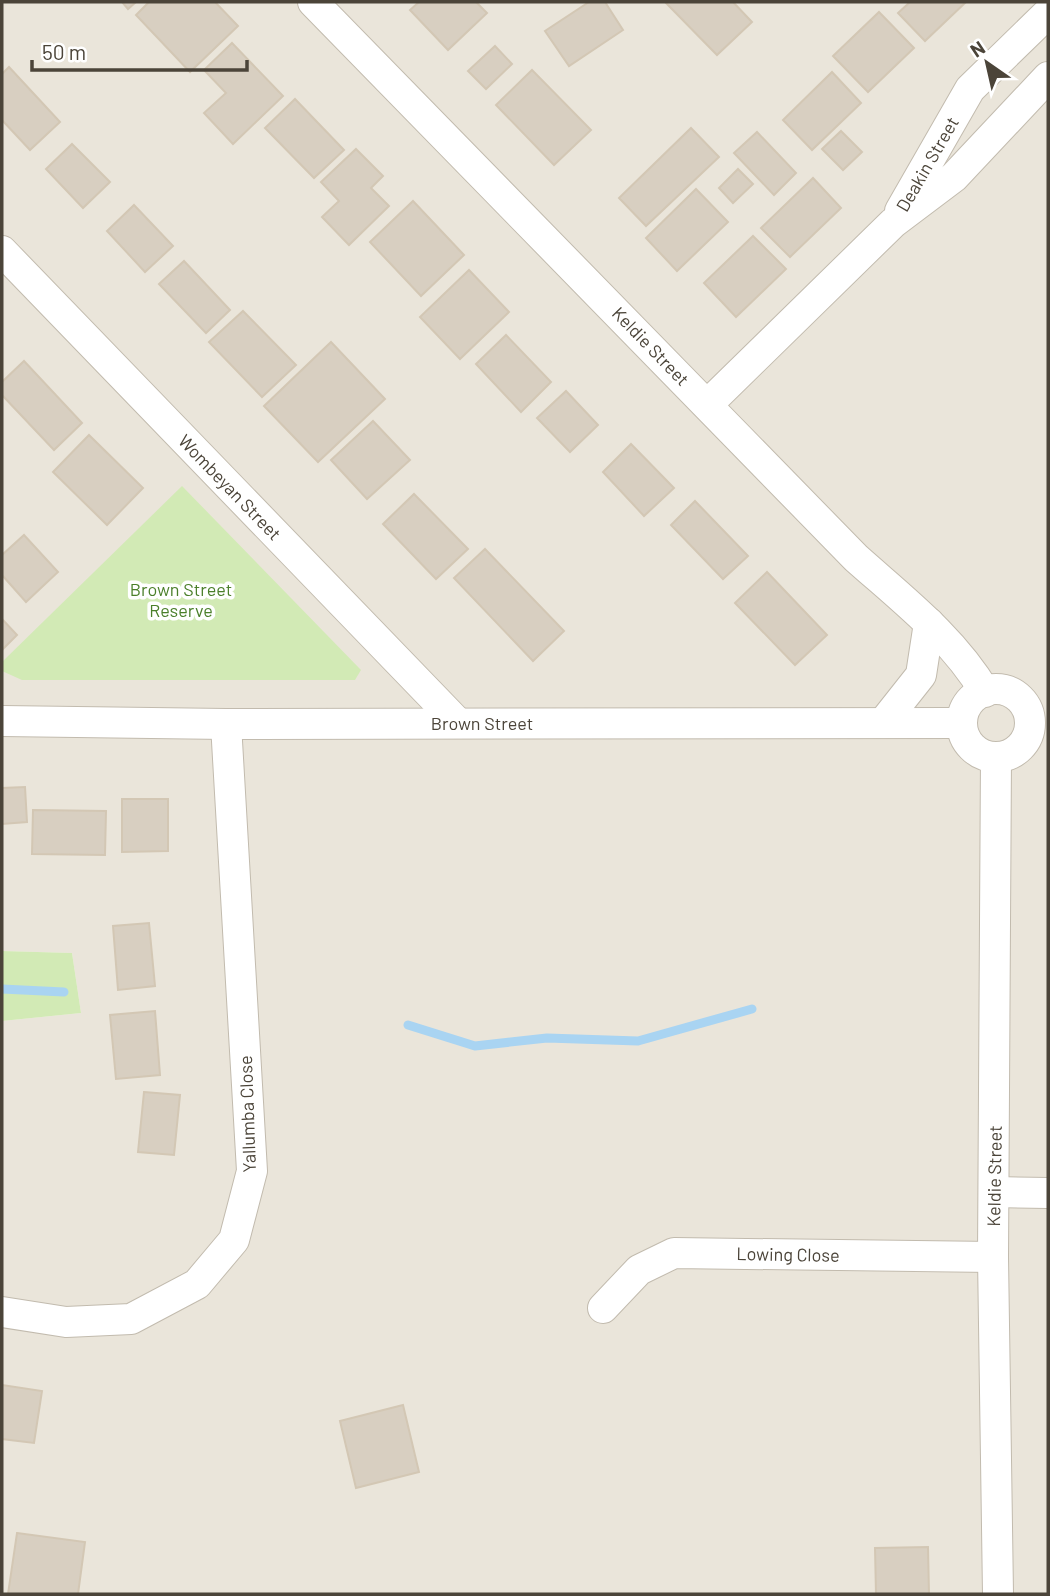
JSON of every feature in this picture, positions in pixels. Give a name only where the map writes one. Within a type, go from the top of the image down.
[{"type":"street","name":"Keldie Street","points":[[313,2],[856,558],[929,623],[970,666],[985,692]]},
{"type":"street","name":"Deakin Street","points":[[893,223],[970,89],[1048,13]]},
{"type":"street","name":"Deakin Street","points":[[708,404],[893,223],[954,177],[1048,77]]},
{"type":"street","name":"Wombeyan Street","points":[[2,251],[458,723]]},
{"type":"street","points":[[883,723],[920,675],[929,623]]},
{"type":"street","points":[[1002,690],[1013,693],[1039,719],[1018,750],[1009,755],[987,757],[969,744],[964,734],[962,723],[970,701],[985,692],[1002,690]]},
{"type":"street","name":"Brown Street","points":[[2,721],[226,724],[962,723]]},
{"type":"street","name":"Yallumba Close","points":[[2,1312],[65,1322],[131,1320],[197,1284],[234,1240],[252,1171],[226,724]]},
{"type":"street","name":"Keldie Street","points":[[996,757],[993,1257],[998,1594]]},
{"type":"street","points":[[995,1192],[1048,1193]]},
{"type":"street","name":"Lowing Close","points":[[603,1308],[639,1269],[674,1253],[993,1257]]},
{"type":"shaded area","points":[[2,2],[1048,2],[1048,1594],[2,1594],[2,1021],[81,1013],[72,953],[2,951]]},
{"type":"green space","name":"Brown Street Reserve","points":[[182,486],[361,670],[355,680],[22,680],[2,671],[2,662]]},
{"type":"green space","points":[[2,951],[72,953],[81,1013],[2,1021]]},
{"type":"building","points":[[122,2],[136,2],[128,9]]},
{"type":"building","points":[[149,2],[215,2],[238,26],[190,72],[136,15]]},
{"type":"building","points":[[419,2],[476,2],[487,13],[448,50],[410,10]]},
{"type":"building","points":[[589,2],[605,2],[623,30],[569,66],[545,31]]},
{"type":"building","points":[[665,2],[733,2],[752,22],[717,55]]},
{"type":"building","points":[[910,2],[966,2],[925,41],[898,13]]},
{"type":"building","points":[[879,12],[914,48],[868,92],[833,56]]},
{"type":"building","points":[[232,43],[283,96],[233,144],[204,113],[226,93],[204,70]]},
{"type":"building","points":[[495,46],[512,64],[486,89],[468,71]]},
{"type":"building","points":[[9,67],[60,122],[30,150],[2,120],[2,74]]},
{"type":"building","points":[[532,70],[591,130],[554,165],[496,105]]},
{"type":"building","points":[[832,72],[861,103],[812,150],[783,120]]},
{"type":"building","points":[[295,99],[344,150],[314,178],[265,128]]},
{"type":"building","points":[[691,128],[719,157],[646,226],[619,198]]},
{"type":"building","points":[[841,131],[862,152],[843,170],[822,149]]},
{"type":"building","points":[[757,132],[796,173],[774,195],[734,153]]},
{"type":"building","points":[[72,144],[110,182],[83,208],[46,169]]},
{"type":"building","points":[[356,149],[383,176],[371,188],[389,206],[349,245],[322,217],[339,201],[321,182]]},
{"type":"building","points":[[738,169],[753,184],[733,203],[719,188]]},
{"type":"building","points":[[813,178],[841,208],[790,257],[761,228]]},
{"type":"building","points":[[696,189],[728,222],[677,271],[646,238]]},
{"type":"building","points":[[413,201],[464,255],[421,296],[370,242]]},
{"type":"building","points":[[134,205],[173,246],[145,272],[107,231]]},
{"type":"building","points":[[753,236],[786,269],[736,317],[704,283]]},
{"type":"building","points":[[184,261],[230,310],[206,333],[159,284]]},
{"type":"building","points":[[469,270],[509,312],[460,359],[420,317]]},
{"type":"building","points":[[243,311],[296,365],[262,397],[209,342]]},
{"type":"building","points":[[506,335],[551,382],[521,412],[476,364]]},
{"type":"building","points":[[331,342],[385,399],[318,462],[264,406]]},
{"type":"building","points":[[24,361],[82,423],[54,450],[2,395],[2,382]]},
{"type":"building","points":[[566,391],[598,425],[570,452],[537,418]]},
{"type":"building","points":[[373,421],[410,460],[367,499],[331,460]]},
{"type":"building","points":[[89,435],[143,488],[107,525],[53,472]]},
{"type":"building","points":[[631,444],[674,488],[644,516],[603,472]]},
{"type":"building","points":[[414,494],[468,549],[436,579],[383,524]]},
{"type":"building","points":[[695,501],[748,556],[723,579],[671,525]]},
{"type":"building","points":[[24,535],[58,572],[26,602],[2,575],[2,555]]},
{"type":"building","points":[[485,549],[564,631],[533,661],[454,578]]},
{"type":"building","points":[[767,572],[827,635],[795,665],[735,603]]},
{"type":"building","points":[[2,619],[17,635],[2,650]]},
{"type":"building","points":[[25,787],[27,822],[2,824],[2,788]]},
{"type":"building","points":[[122,799],[168,799],[168,851],[122,852]]},
{"type":"building","points":[[33,810],[106,811],[105,855],[32,854]]},
{"type":"building","points":[[149,923],[155,986],[118,990],[113,926]]},
{"type":"building","points":[[155,1011],[160,1075],[116,1079],[110,1015]]},
{"type":"building","points":[[144,1092],[180,1095],[174,1155],[138,1152]]},
{"type":"building","points":[[2,1385],[42,1391],[34,1443],[2,1439]]},
{"type":"building","points":[[403,1405],[419,1472],[356,1488],[340,1421]]},
{"type":"building","points":[[17,1533],[85,1542],[78,1594],[8,1594]]},
{"type":"building","points":[[928,1547],[929,1594],[876,1594],[875,1548]]},
{"type":"waterway","points":[[2,989],[64,992]]},
{"type":"waterway","points":[[408,1025],[475,1046],[547,1038],[638,1041],[752,1009]]}]
